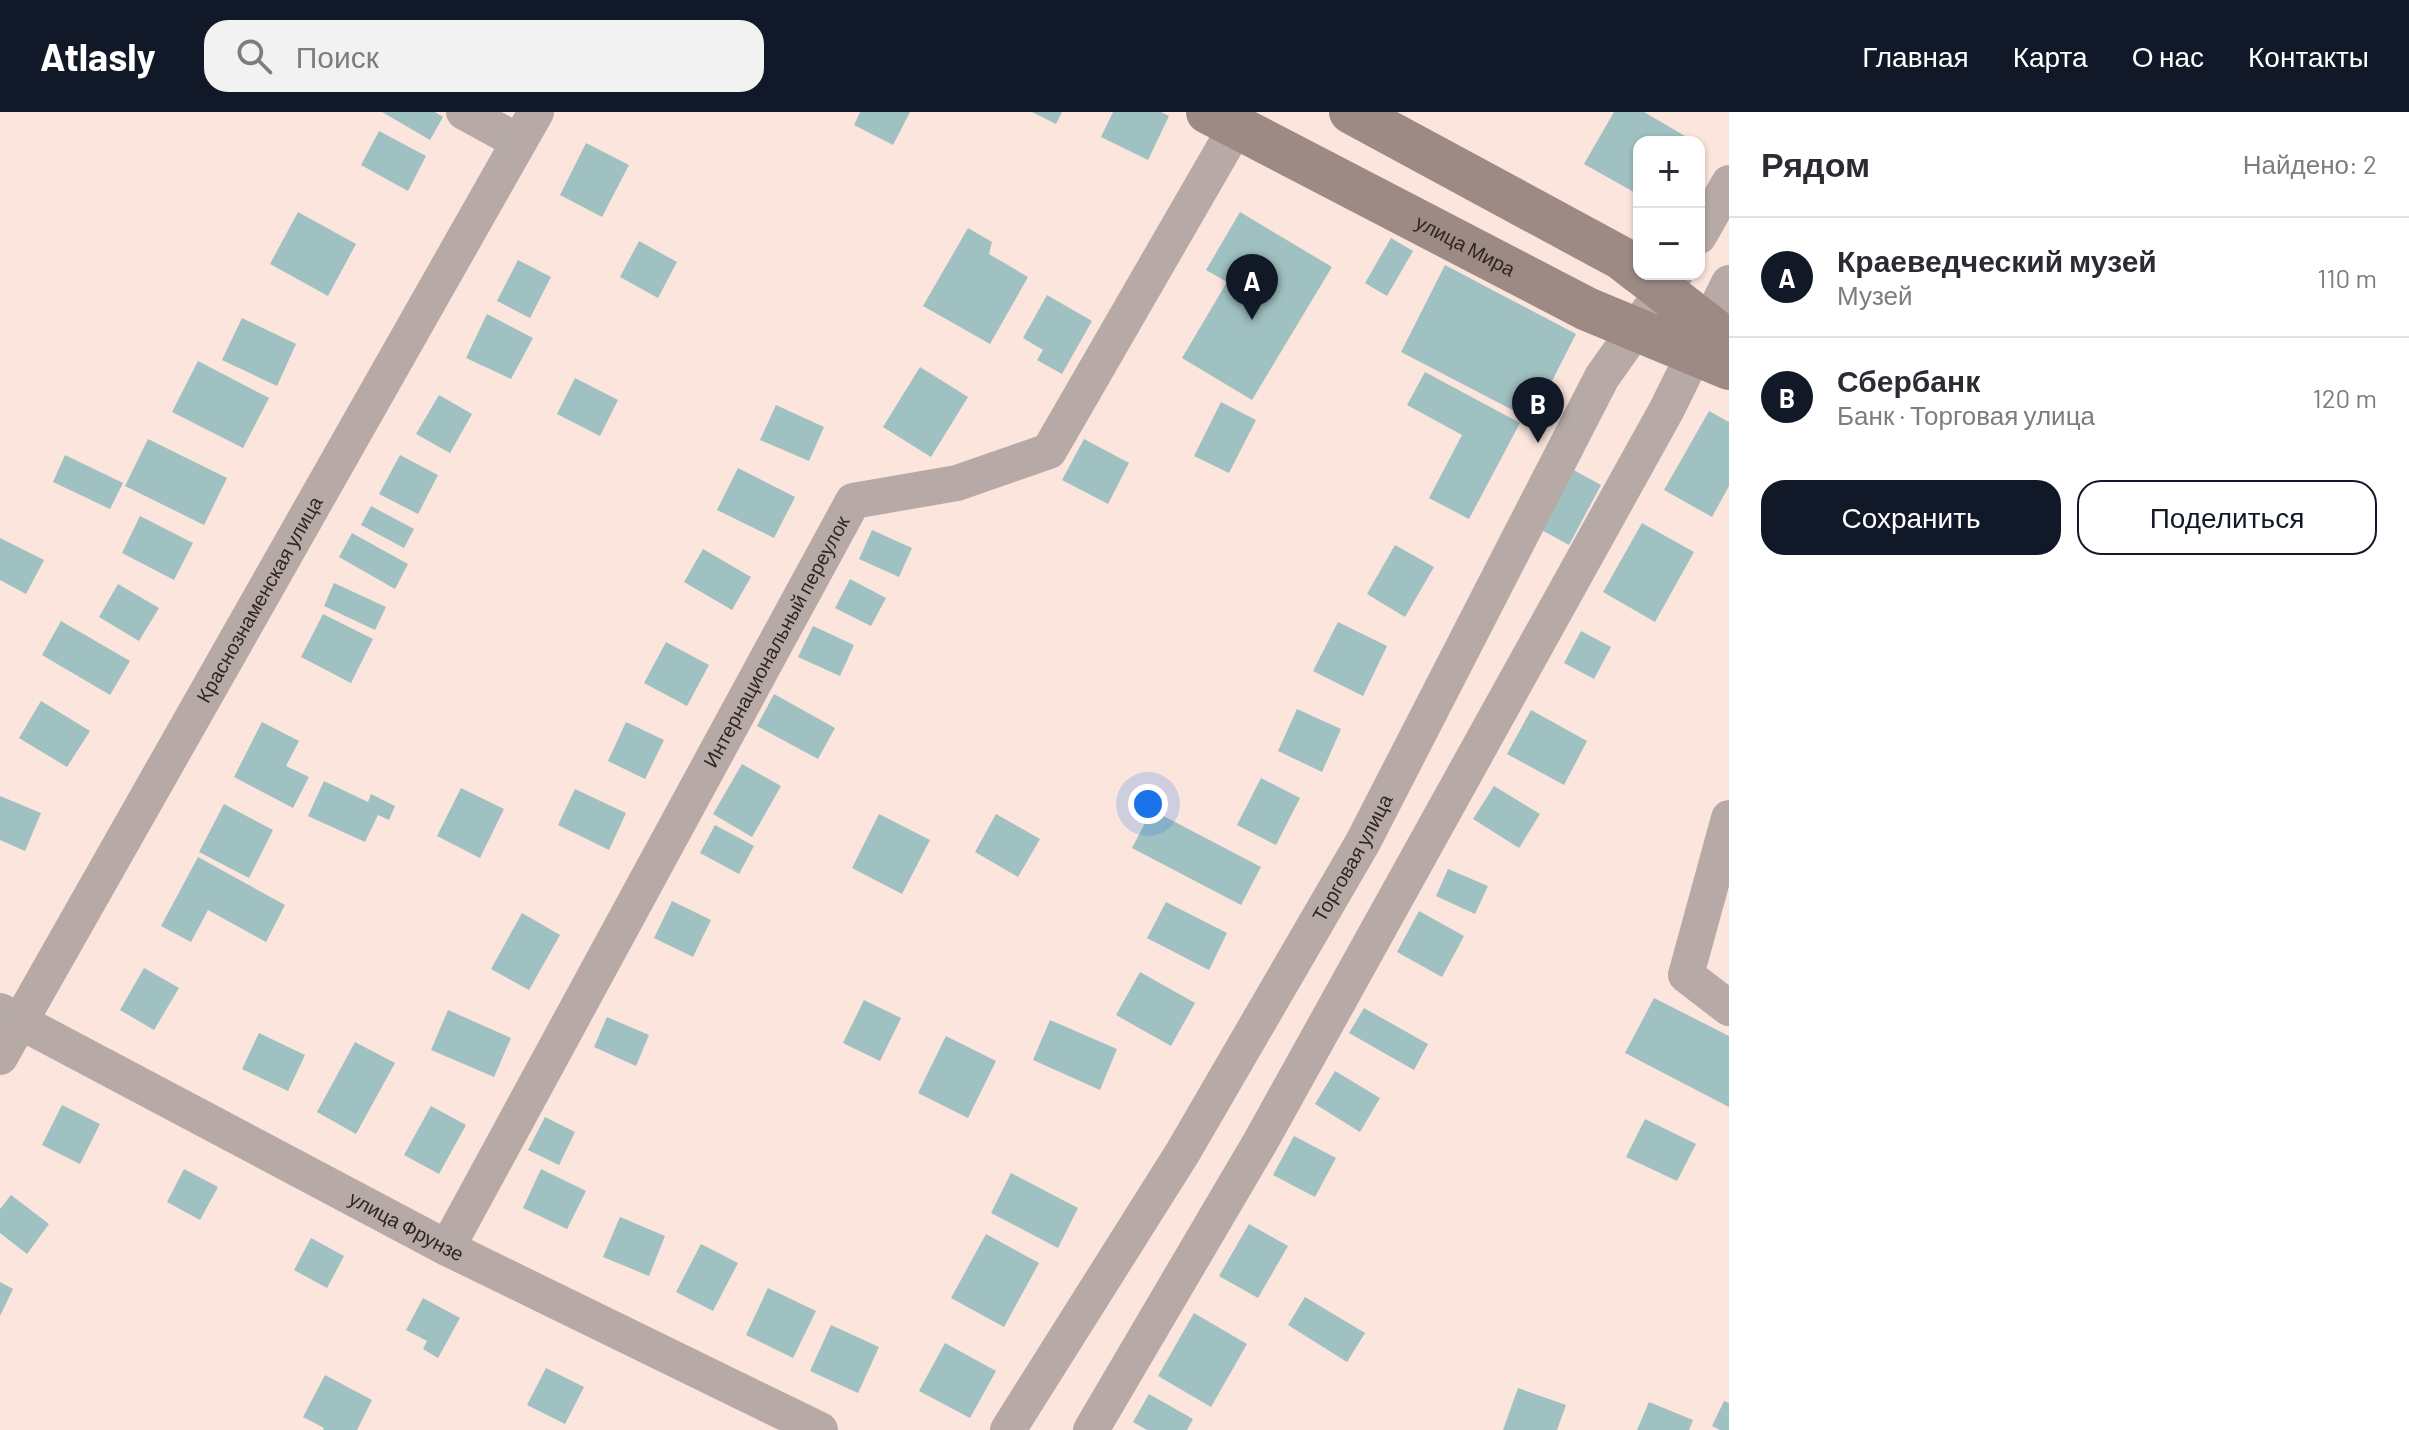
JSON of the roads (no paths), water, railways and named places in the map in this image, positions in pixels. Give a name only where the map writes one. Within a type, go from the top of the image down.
[{"type":"street","points":[[464,112],[527,127]]},
{"type":"street","points":[[1351,112],[1633,265]]},
{"type":"street","name":"улица Мира","points":[[1222,119],[1587,309],[1636,329],[1715,347]]},
{"type":"street","name":"Интернациональный переулок","points":[[447,1248],[853,501],[957,483],[1049,451],[1222,119]]},
{"type":"street","name":"Краснознаменская улица","points":[[0,1057],[10,1017],[527,127]]},
{"type":"street","points":[[1705,225],[1729,183]]},
{"type":"street","name":"Торговая улица","points":[[1008,1430],[1183,1152],[1363,842],[1602,377],[1636,329],[1654,280]]},
{"type":"street","points":[[1657,280],[1715,347]]},
{"type":"street","points":[[1091,1430],[1270,1125],[1667,409],[1715,347],[1729,283]]},
{"type":"street","points":[[1729,818],[1686,975],[1729,1008]]},
{"type":"street","name":"улица Фрунзе","points":[[10,1017],[447,1248],[820,1430]]},
{"type":"place","name":"Краеведческий музей","points":[[1252,320]]},
{"type":"place","name":"Сбербанк","points":[[1538,443]]}]
